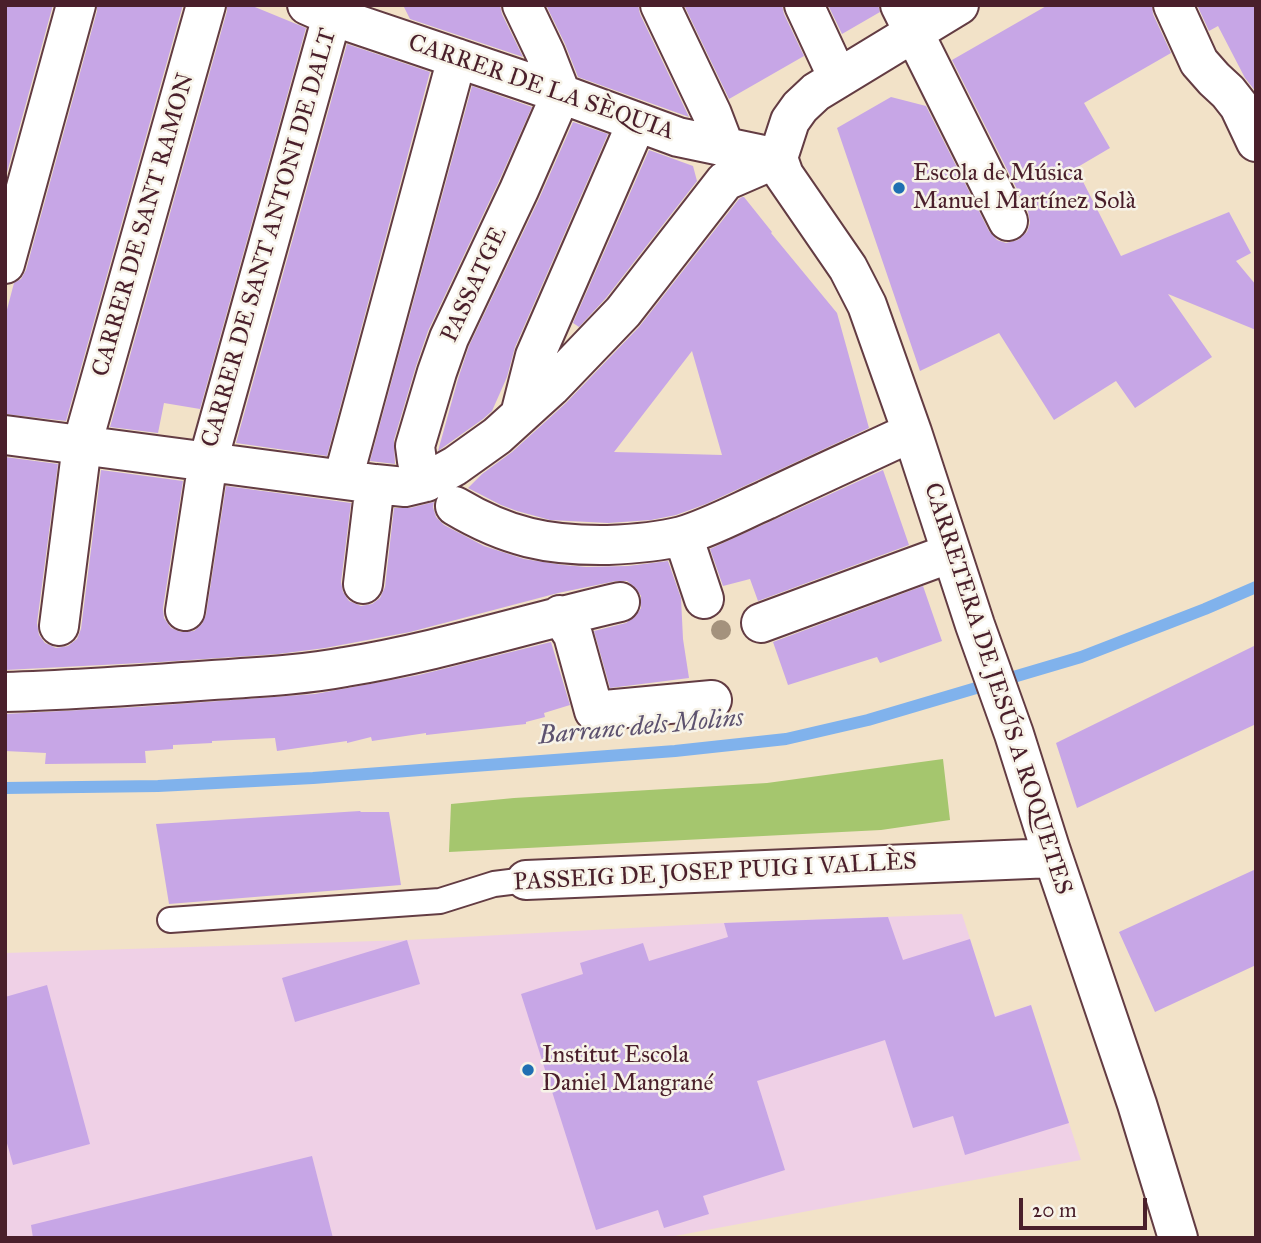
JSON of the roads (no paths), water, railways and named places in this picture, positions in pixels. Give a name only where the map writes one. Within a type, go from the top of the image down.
[{"type":"street","points":[[5,264],[76,5]]},
{"type":"street","name":"CARRER DE SANT RAMON","points":[[59,626],[82,444],[206,5]]},
{"type":"street","points":[[522,5],[561,94]]},
{"type":"street","points":[[660,5],[712,114],[725,148]]},
{"type":"street","points":[[803,5],[838,78]]},
{"type":"street","points":[[5,435],[405,487],[426,482],[455,466],[497,436],[551,387],[623,312],[725,181],[778,158],[790,121],[800,107],[907,19],[959,5]]},
{"type":"street","points":[[1172,5],[1199,62],[1228,92],[1247,101],[1256,142]]},
{"type":"street","name":"CARRER DE LA SÈQUIA","points":[[339,12],[457,58],[678,137],[778,158]]},
{"type":"street","name":"CARRER DE SANT ANTONI DE DALT","points":[[185,611],[208,461],[339,12]]},
{"type":"street","points":[[907,19],[1007,221]]},
{"type":"street","points":[[363,584],[359,481],[457,58]]},
{"type":"street","name":"PASSATGE","points":[[426,482],[417,461],[415,446],[436,372],[561,94]]},
{"type":"street","points":[[520,415],[535,356],[637,122]]},
{"type":"street","name":"CARRETERA DE JESÚS A ROQUETES","points":[[778,158],[784,175],[848,268],[867,305],[1014,734],[1053,858],[1137,1104],[1178,1238]]},
{"type":"street","points":[[455,506],[478,520],[510,533],[554,543],[626,544],[682,536],[912,432]]},
{"type":"street","points":[[682,536],[704,598]]},
{"type":"street","points":[[761,623],[951,553]]},
{"type":"street","points":[[5,692],[150,685],[294,674],[346,667],[620,602]]},
{"type":"street","points":[[560,615],[573,635],[594,711],[712,700]]},
{"type":"street","name":"PASSEIG DE JOSEP PUIG I VALLÈS","points":[[526,880],[1053,858]]},
{"type":"lane","name":"PASSEIG DE JOSEP PUIG I VALLÈS","points":[[170,920],[440,901],[494,884],[526,880]]},
{"type":"waterway","name":"Barranc dels Molins","points":[[5,788],[158,786],[313,778],[675,751],[786,739],[868,720],[1081,657],[1256,587]]},
{"type":"place","name":"Escola de Música Manuel Martínez Solà","points":[[899,188]]},
{"type":"place","name":"Institut Escola Daniel Mangrané","points":[[528,1070]]}]
